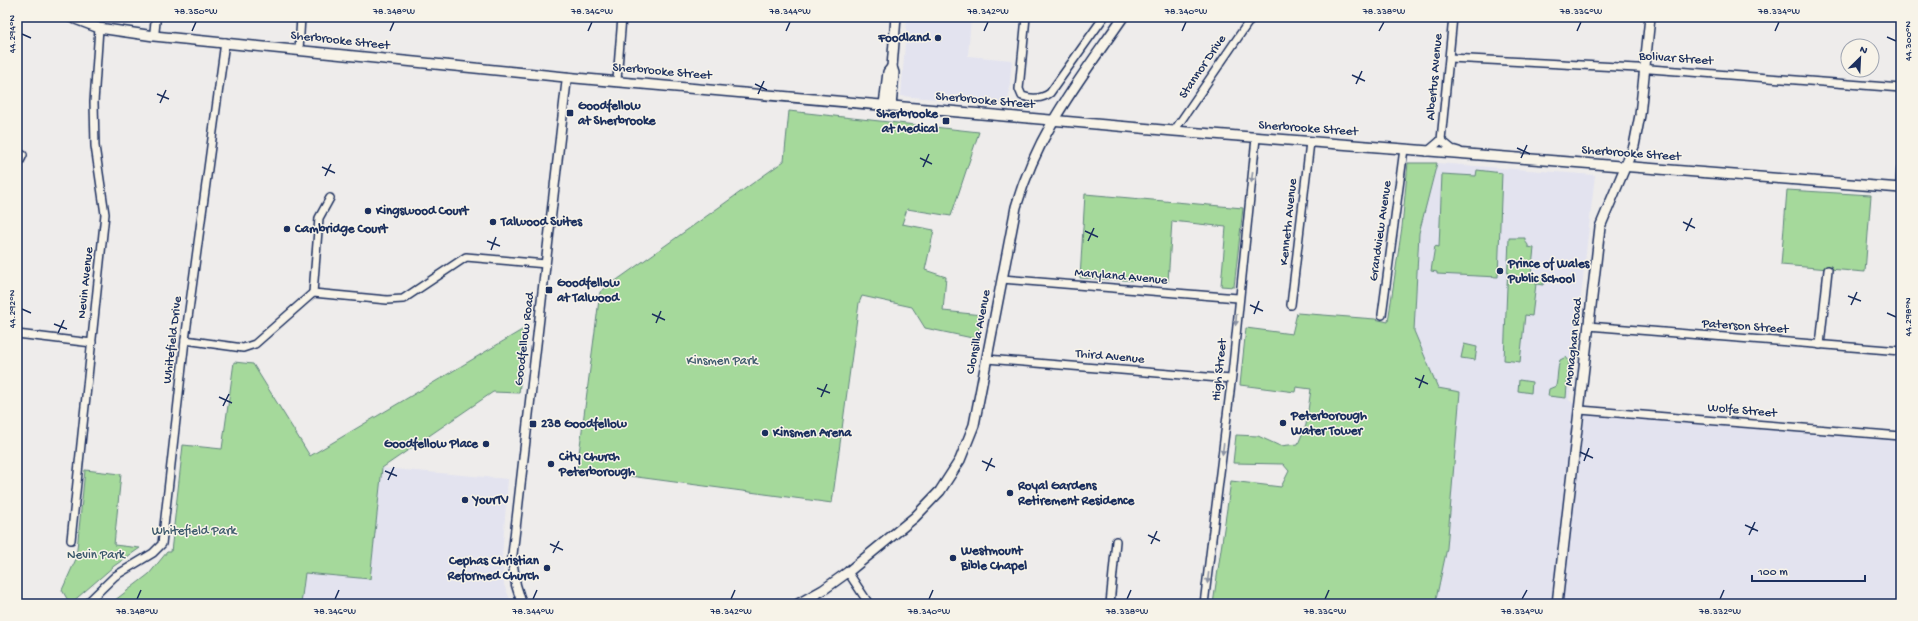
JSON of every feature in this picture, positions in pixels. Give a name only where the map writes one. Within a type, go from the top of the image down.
[{"type":"main road","name":"Sherbrooke Street","points":[[70,17],[99,28],[154,36],[567,77],[617,80],[1256,138],[1901,188]]},
{"type":"main road","points":[[887,105],[888,72],[892,67],[896,17]]},
{"type":"main road","name":"Clonsilla Avenue","points":[[798,604],[823,590],[848,572],[915,518],[940,491],[960,460],[974,425],[1016,207],[1025,176],[1052,120],[1123,17]]},
{"type":"main road","name":"Monaghan Road","points":[[1557,604],[1600,227],[1634,146],[1640,115],[1650,17]]},
{"type":"street","points":[[154,36],[156,17]]},
{"type":"street","points":[[299,50],[301,17]]},
{"type":"street","points":[[617,80],[622,17]]},
{"type":"street","points":[[1026,17],[1019,89],[1022,96],[1032,98],[1050,94],[1104,17]]},
{"type":"street","name":"Stannor Drive","points":[[1174,131],[1252,17]]},
{"type":"street","name":"Albertus Avenue","points":[[1427,152],[1441,140],[1453,17]]},
{"type":"street","name":"Nevin Avenue","points":[[71,540],[105,214],[95,146],[94,102],[99,28]]},
{"type":"street","name":"Whitefield Drive","points":[[86,604],[115,576],[153,553],[162,544],[185,340],[225,42]]},
{"type":"street","name":"Bolivar Street","points":[[1450,58],[1645,69],[1901,88]]},
{"type":"street","name":"Goodfellow Road","points":[[522,604],[516,586],[512,559],[567,77]]},
{"type":"street","name":"High Street","points":[[1204,604],[1231,379],[1238,298],[1256,138]]},
{"type":"street","name":"Albertus Avenue","points":[[1441,140],[1452,149],[1465,154]]},
{"type":"street","name":"Kenneth Avenue","points":[[1292,305],[1310,142]]},
{"type":"street","name":"Grandview Avenue","points":[[1382,315],[1404,149]]},
{"type":"street","points":[[17,167],[23,155]]},
{"type":"street","points":[[1901,168],[1901,188]]},
{"type":"street","points":[[185,340],[243,348],[255,344],[313,293],[319,218],[330,198]]},
{"type":"street","points":[[313,293],[387,300],[403,299],[466,257],[546,264]]},
{"type":"street","points":[[1820,345],[1828,270]]},
{"type":"street","name":"Maryland Avenue","points":[[1002,279],[1238,298]]},
{"type":"street","name":"Paterson Street","points":[[1588,326],[1901,351]]},
{"type":"street","points":[[17,334],[92,344]]},
{"type":"street","name":"Third Avenue","points":[[987,359],[1231,379]]},
{"type":"street","name":"Wolfe Street","points":[[1580,410],[1901,436]]},
{"type":"street","points":[[1110,604],[1116,541]]},
{"type":"street","points":[[848,572],[869,604]]},
{"type":"shaded area","points":[[907,17],[971,17],[968,56],[1012,60],[1008,105],[901,96]]},
{"type":"shaded area","points":[[1437,163],[1595,175],[1569,400],[1592,416],[1901,441],[1901,604],[1435,604],[1447,548],[1460,392],[1438,388],[1414,331],[1419,233]]},
{"type":"shaded area","points":[[382,468],[508,479],[502,557],[504,585],[512,604],[301,604],[305,573],[370,579]]},
{"type":"green space","name":"Kinsmen Park","points":[[789,111],[979,132],[951,216],[907,209],[902,224],[934,230],[925,270],[946,277],[943,311],[982,315],[977,339],[925,328],[912,307],[862,296],[859,303],[832,503],[577,469],[600,292],[784,161]]},
{"type":"green space","points":[[1408,163],[1437,163],[1419,233],[1414,331],[1438,388],[1460,392],[1447,548],[1435,604],[1213,604],[1231,481],[1281,487],[1289,471],[1283,464],[1233,463],[1236,435],[1258,436],[1280,446],[1298,444],[1306,425],[1311,389],[1296,387],[1295,392],[1240,385],[1246,328],[1292,334],[1297,313],[1375,319],[1388,322],[1402,227]]},
{"type":"green space","points":[[1477,170],[1502,173],[1498,277],[1437,274],[1437,272],[1431,271],[1435,246],[1439,247],[1442,174],[1476,176]]},
{"type":"green space","points":[[1787,190],[1871,195],[1865,272],[1781,265]]},
{"type":"green space","points":[[1085,194],[1243,208],[1234,287],[1221,286],[1226,227],[1172,221],[1168,282],[1080,278]]},
{"type":"green space","points":[[1509,238],[1525,238],[1528,247],[1534,248],[1531,276],[1544,278],[1543,285],[1536,284],[1532,316],[1525,315],[1520,362],[1504,360]]},
{"type":"green space","name":"Whitefield Park","points":[[527,327],[519,393],[493,392],[382,468],[370,579],[305,573],[301,604],[110,604],[149,574],[167,552],[171,552],[183,445],[222,449],[234,362],[253,364],[310,456]]},
{"type":"green space","points":[[1464,344],[1477,347],[1475,360],[1461,358]]},
{"type":"green space","points":[[1566,357],[1569,361],[1566,398],[1548,396],[1549,389],[1556,386],[1560,360]]},
{"type":"green space","points":[[1519,380],[1532,382],[1531,393],[1518,391]]},
{"type":"green space","name":"Nevin Park","points":[[85,470],[121,474],[114,545],[140,548],[114,566],[70,604],[62,590],[76,559]]},
{"type":"place","name":"Foodland","points":[[938,38]]},
{"type":"place","name":"Goodfellow at Sherbrooke","points":[[570,113]]},
{"type":"place","name":"Sherbrooke at Medical","points":[[946,121]]},
{"type":"place","name":"Kingswood Court","points":[[368,211]]},
{"type":"place","name":"Talwood Suites","points":[[493,222]]},
{"type":"place","name":"Cambridge Court","points":[[287,229]]},
{"type":"place","name":"Prince of Wales Public School","points":[[1500,271]]},
{"type":"place","name":"Goodfellow at Talwood","points":[[549,290]]},
{"type":"place","name":"Peterborough Water Tower","points":[[1283,423]]},
{"type":"place","name":"238 Goodfellow","points":[[533,424]]},
{"type":"place","name":"Kinsmen Arena","points":[[765,433]]},
{"type":"place","name":"Goodfellow Place","points":[[486,444]]},
{"type":"place","name":"City Church Peterborough","points":[[551,464]]},
{"type":"place","name":"Royal Gardens Retirement Residence","points":[[1010,493]]},
{"type":"place","name":"YourTV","points":[[465,500]]},
{"type":"place","name":"Westmount Bible Chapel","points":[[953,558]]},
{"type":"place","name":"Cephas Christian Reformed Church","points":[[547,568]]}]
